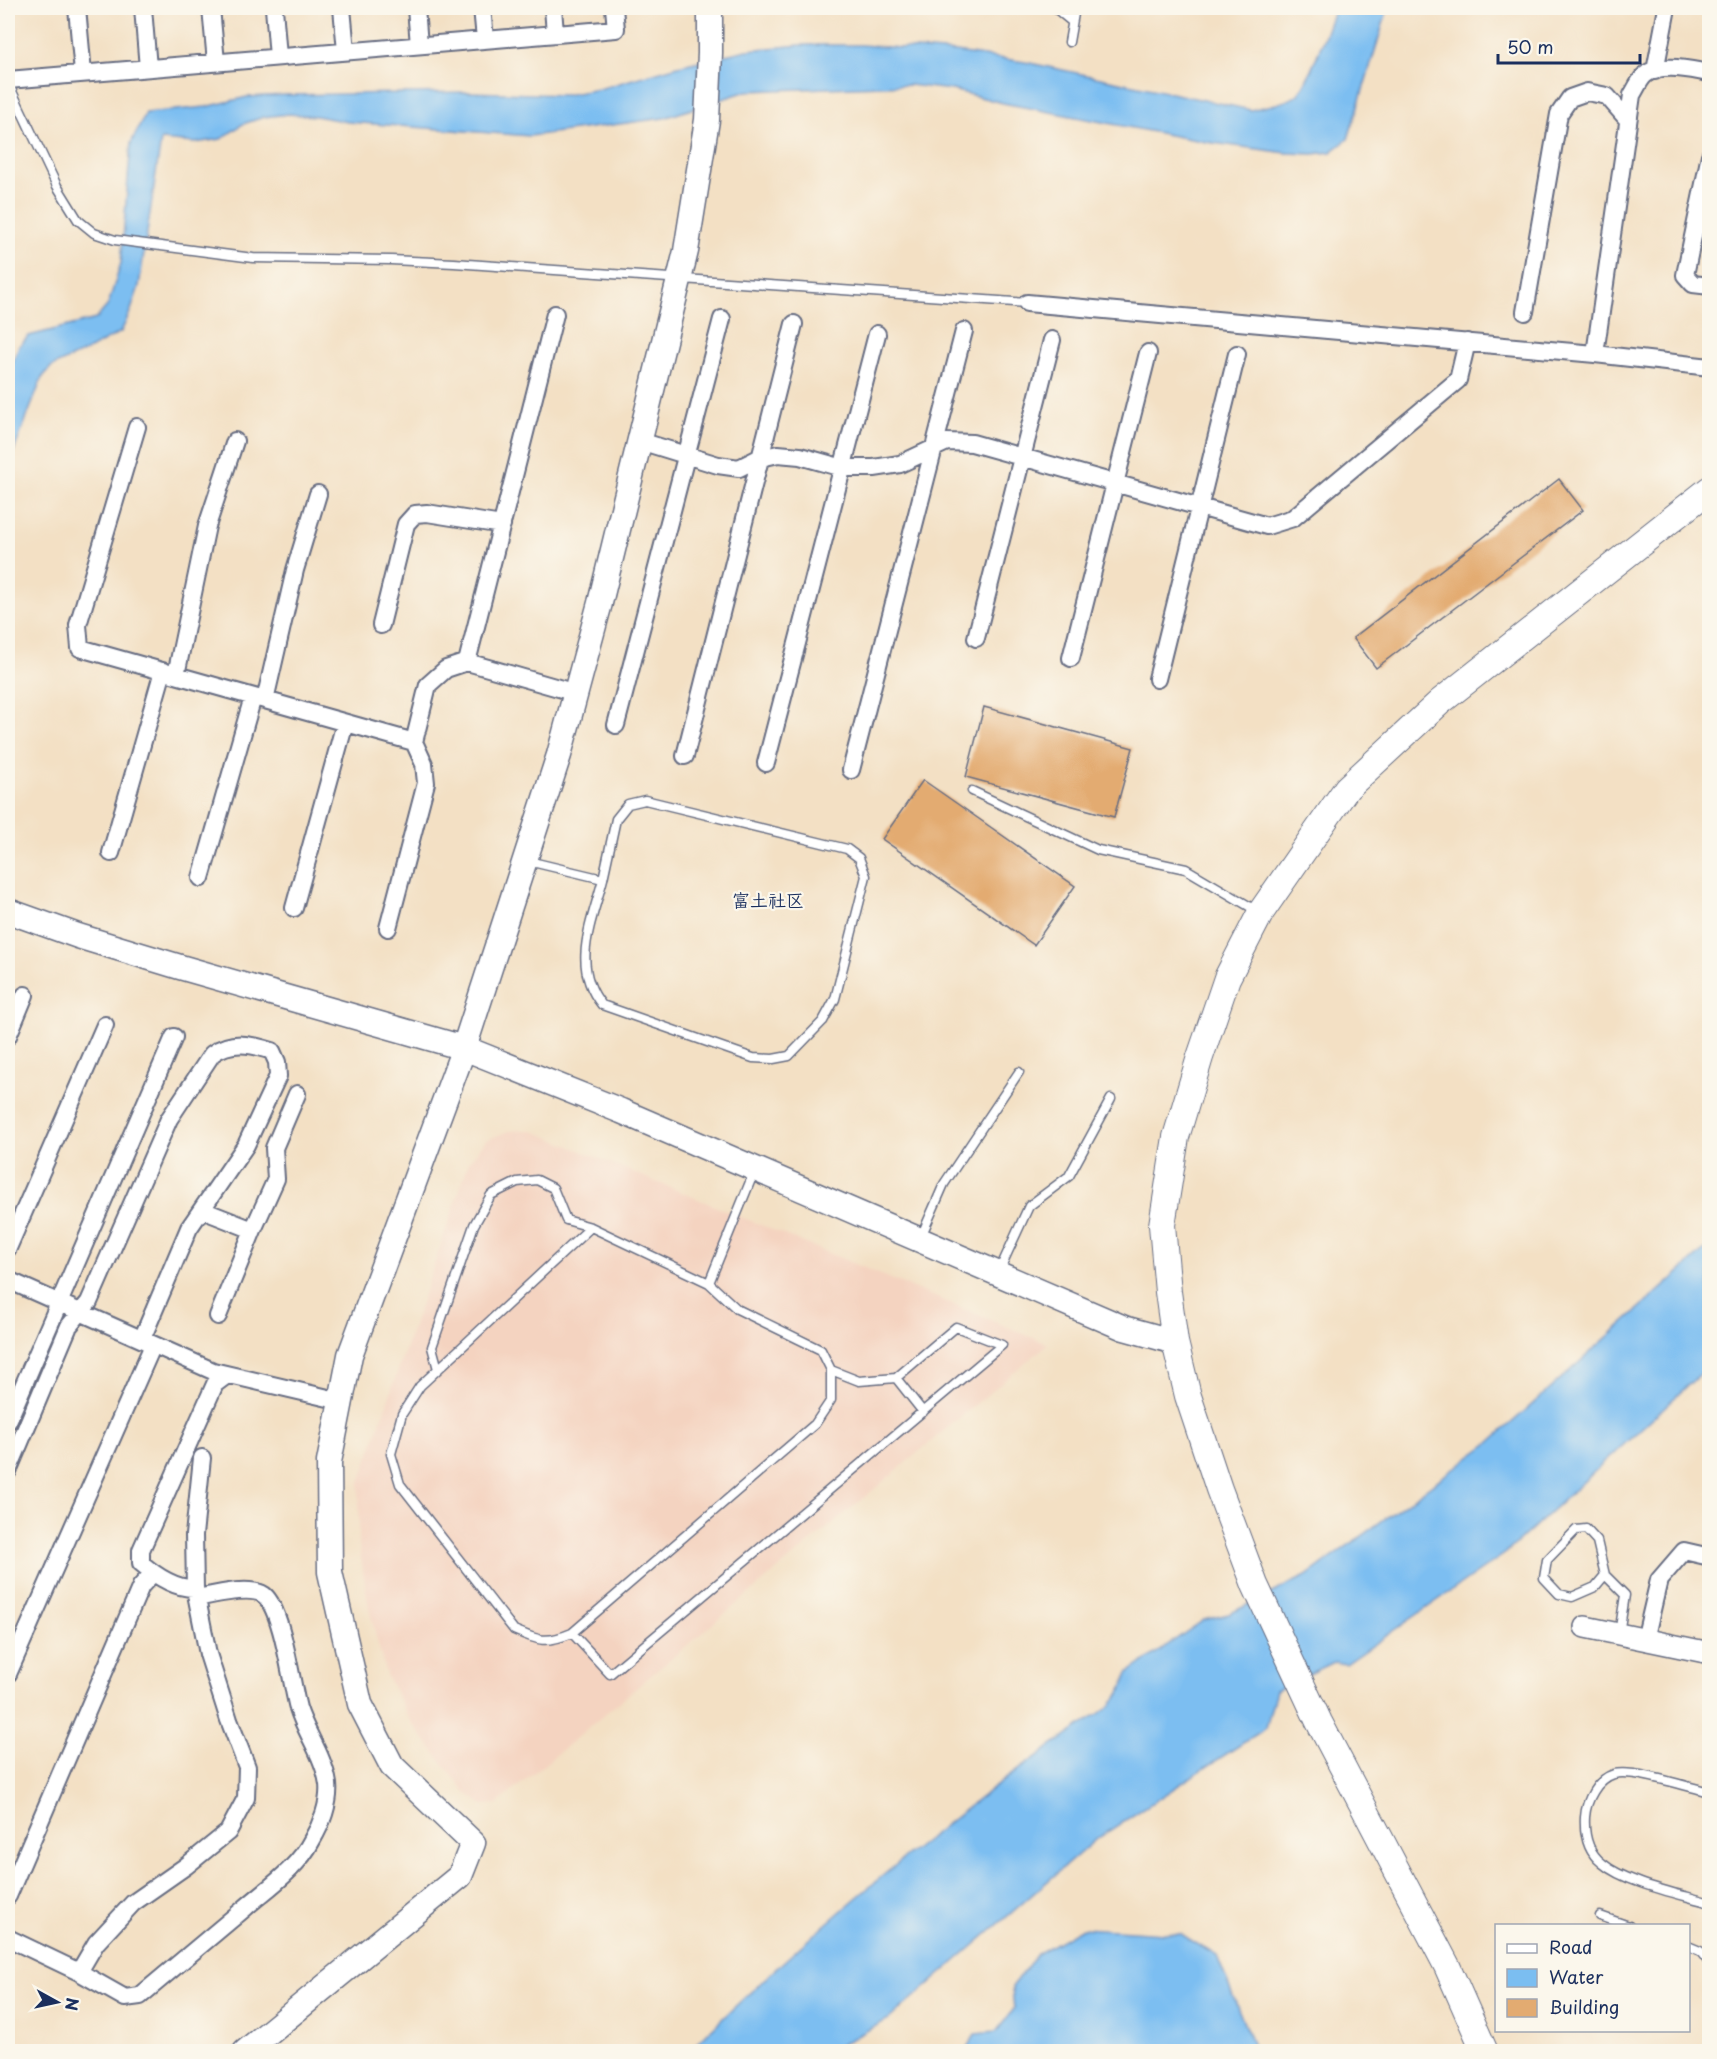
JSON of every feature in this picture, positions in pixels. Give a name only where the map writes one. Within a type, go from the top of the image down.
[{"type":"main road","points":[[245,2052],[460,1876],[473,1843],[392,1766],[360,1704],[330,1572],[329,1462],[350,1355],[464,1048],[559,755],[576,693],[680,279],[695,204],[707,112],[710,8]]},
{"type":"main road","points":[[1485,2052],[1447,1966],[1319,1722],[1255,1585],[1188,1396],[1175,1342],[1162,1225],[1176,1137],[1227,978],[1261,912],[1347,788],[1440,702],[1710,489]]},
{"type":"main road","points":[[8,911],[78,936],[180,967],[464,1048],[621,1111],[1124,1328],[1175,1342]]},
{"type":"street","points":[[77,8],[83,74]]},
{"type":"street","points":[[142,8],[148,68]]},
{"type":"street","points":[[211,8],[216,62]]},
{"type":"street","points":[[274,8],[278,57]]},
{"type":"street","points":[[342,8],[346,51]]},
{"type":"street","points":[[416,8],[419,45]]},
{"type":"street","points":[[482,8],[485,39]]},
{"type":"street","points":[[553,8],[555,33]]},
{"type":"street","points":[[8,81],[616,28],[614,8]]},
{"type":"street","points":[[1655,71],[1667,8]]},
{"type":"street","points":[[1594,354],[1632,95],[1645,75],[1655,71],[1673,67],[1710,73]]},
{"type":"street","points":[[1525,312],[1559,114],[1570,98],[1587,92],[1606,96],[1628,120]]},
{"type":"street","points":[[1710,155],[1685,275],[1693,284],[1710,286]]},
{"type":"street","points":[[1027,303],[1594,354],[1710,368]]},
{"type":"street","points":[[467,662],[555,314]]},
{"type":"street","points":[[616,724],[722,319]]},
{"type":"street","points":[[685,756],[794,324]]},
{"type":"street","points":[[852,770],[964,331]]},
{"type":"street","points":[[766,763],[878,334]]},
{"type":"street","points":[[976,638],[1052,340]]},
{"type":"street","points":[[640,441],[718,465],[739,468],[760,458],[778,454],[800,456],[843,468],[874,468],[900,464],[947,442],[972,443],[1268,526],[1293,518],[1458,380],[1467,342]]},
{"type":"street","points":[[1071,658],[1148,353]]},
{"type":"street","points":[[1157,679],[1237,354]]},
{"type":"street","points":[[137,427],[78,625],[80,648],[414,742]]},
{"type":"street","points":[[111,852],[169,673],[207,526],[235,441]]},
{"type":"street","points":[[201,878],[260,699],[318,494]]},
{"type":"street","points":[[381,625],[406,524],[415,514],[427,513],[502,525]]},
{"type":"street","points":[[388,928],[426,783],[424,764],[414,742],[428,685],[446,669],[467,662],[576,693]]},
{"type":"street","points":[[294,908],[345,723]]},
{"type":"street","points":[[8,1036],[25,995]]},
{"type":"street","points":[[8,1248],[105,1024]]},
{"type":"street","points":[[8,1421],[174,1037]]},
{"type":"street","points":[[8,1471],[69,1326],[89,1302],[169,1119],[212,1054],[221,1047],[236,1044],[272,1051],[277,1062],[278,1076],[246,1145],[189,1228],[147,1342],[8,1674]]},
{"type":"street","points":[[219,1316],[276,1179],[274,1148],[297,1094]]},
{"type":"street","points":[[202,1210],[254,1230]]},
{"type":"street","points":[[8,1280],[213,1371],[341,1401]]},
{"type":"street","points":[[8,1938],[79,1972],[125,1998],[140,1996],[290,1870],[311,1844],[321,1823],[328,1787],[323,1763],[299,1710],[280,1630],[273,1608],[264,1595],[253,1591],[196,1593],[153,1573],[141,1563],[141,1550],[215,1384],[227,1375]]},
{"type":"street","points":[[79,1972],[96,1943],[133,1903],[186,1866],[228,1832],[246,1798],[247,1767],[208,1654],[196,1593],[194,1536],[202,1458]]},
{"type":"street","points":[[1645,1640],[1659,1580],[1684,1551],[1710,1557]]},
{"type":"street","points":[[8,1896],[141,1586],[153,1573]]},
{"type":"street","points":[[1585,1627],[1710,1653]]},
{"type":"lane","points":[[1055,8],[1072,22]]},
{"type":"lane","points":[[1069,42],[1075,8]]},
{"type":"lane","points":[[8,81],[57,186],[78,219],[94,233],[115,240],[253,258],[454,263],[1027,303]]},
{"type":"lane","points":[[972,791],[1098,850],[1186,869],[1261,912]]},
{"type":"lane","points":[[645,800],[848,849],[859,858],[866,876],[835,999],[823,1021],[789,1056],[773,1059],[753,1058],[602,1005],[591,992],[584,970],[586,942],[603,879],[616,819],[628,804],[645,800]]},
{"type":"lane","points":[[525,860],[603,879]]},
{"type":"lane","points":[[920,1239],[944,1184],[1019,1072]]},
{"type":"lane","points":[[998,1273],[1029,1206],[1069,1176],[1111,1099]]},
{"type":"lane","points":[[709,1283],[755,1168]]},
{"type":"lane","points":[[438,1369],[432,1347],[474,1225],[491,1195],[517,1182],[537,1180],[554,1188],[566,1220],[591,1227],[709,1283],[737,1309],[821,1350],[831,1370],[831,1400],[815,1424],[572,1633],[555,1640],[537,1640],[514,1630],[400,1484],[391,1454],[402,1414],[420,1386],[591,1227]]},
{"type":"lane","points":[[572,1633],[610,1674],[1002,1345],[956,1327],[896,1378],[859,1381],[831,1370]]},
{"type":"lane","points":[[896,1378],[923,1412]]},
{"type":"lane","points":[[1605,1575],[1595,1587],[1572,1597],[1559,1594],[1544,1578],[1547,1560],[1576,1530],[1586,1529],[1597,1541],[1605,1575],[1625,1595],[1619,1634]]},
{"type":"lane","points":[[1710,1792],[1637,1775],[1615,1774],[1599,1782],[1588,1801],[1585,1816],[1591,1853],[1604,1865],[1639,1882],[1710,1903]]},
{"type":"lane","points":[[1600,1917],[1623,1924]]},
{"type":"lane","points":[[1690,1946],[1700,1951],[1708,1959]]},
{"type":"shaded area","points":[[531,1130],[1048,1344],[497,1804],[483,1805],[465,1792],[410,1720],[386,1675],[369,1609],[359,1546],[359,1485],[469,1162],[486,1140],[509,1131]]},
{"type":"water","points":[[1335,8],[1388,8],[1348,139],[1331,152],[1287,153],[1206,142],[1003,103],[952,90],[909,85],[747,91],[664,118],[530,136],[348,122],[288,114],[264,117],[243,124],[221,139],[195,143],[161,140],[139,286],[121,332],[51,367],[42,378],[8,466],[8,374],[19,346],[29,336],[96,319],[108,305],[121,263],[131,143],[146,113],[206,107],[247,97],[285,95],[468,92],[565,95],[599,89],[678,66],[747,50],[801,45],[861,45],[956,52],[1025,62],[1251,110],[1293,98],[1302,89]]},
{"type":"water","points":[[1709,1246],[1709,1366],[1506,1553],[1346,1664],[1334,1662],[1276,1690],[1266,1728],[1095,1840],[889,2019],[833,2051],[688,2052],[792,1954],[901,1860],[992,1789],[1110,1706],[1120,1693],[1128,1673],[1204,1620],[1229,1614],[1306,1576],[1489,1443]]},
{"type":"water","points":[[1082,1928],[1181,1934],[1217,1956],[1255,2051],[965,2051],[975,2034],[996,2032],[1014,2009],[1012,1987],[1037,1954]]},
{"type":"building","points":[[1559,479],[1583,510],[1376,668],[1353,638]]},
{"type":"building","points":[[984,707],[1133,748],[1114,817],[966,777]]},
{"type":"building","points":[[923,780],[1075,886],[1034,945],[882,839]]},
{"type":"district","name":"富土社区","points":[[768,899]]}]
